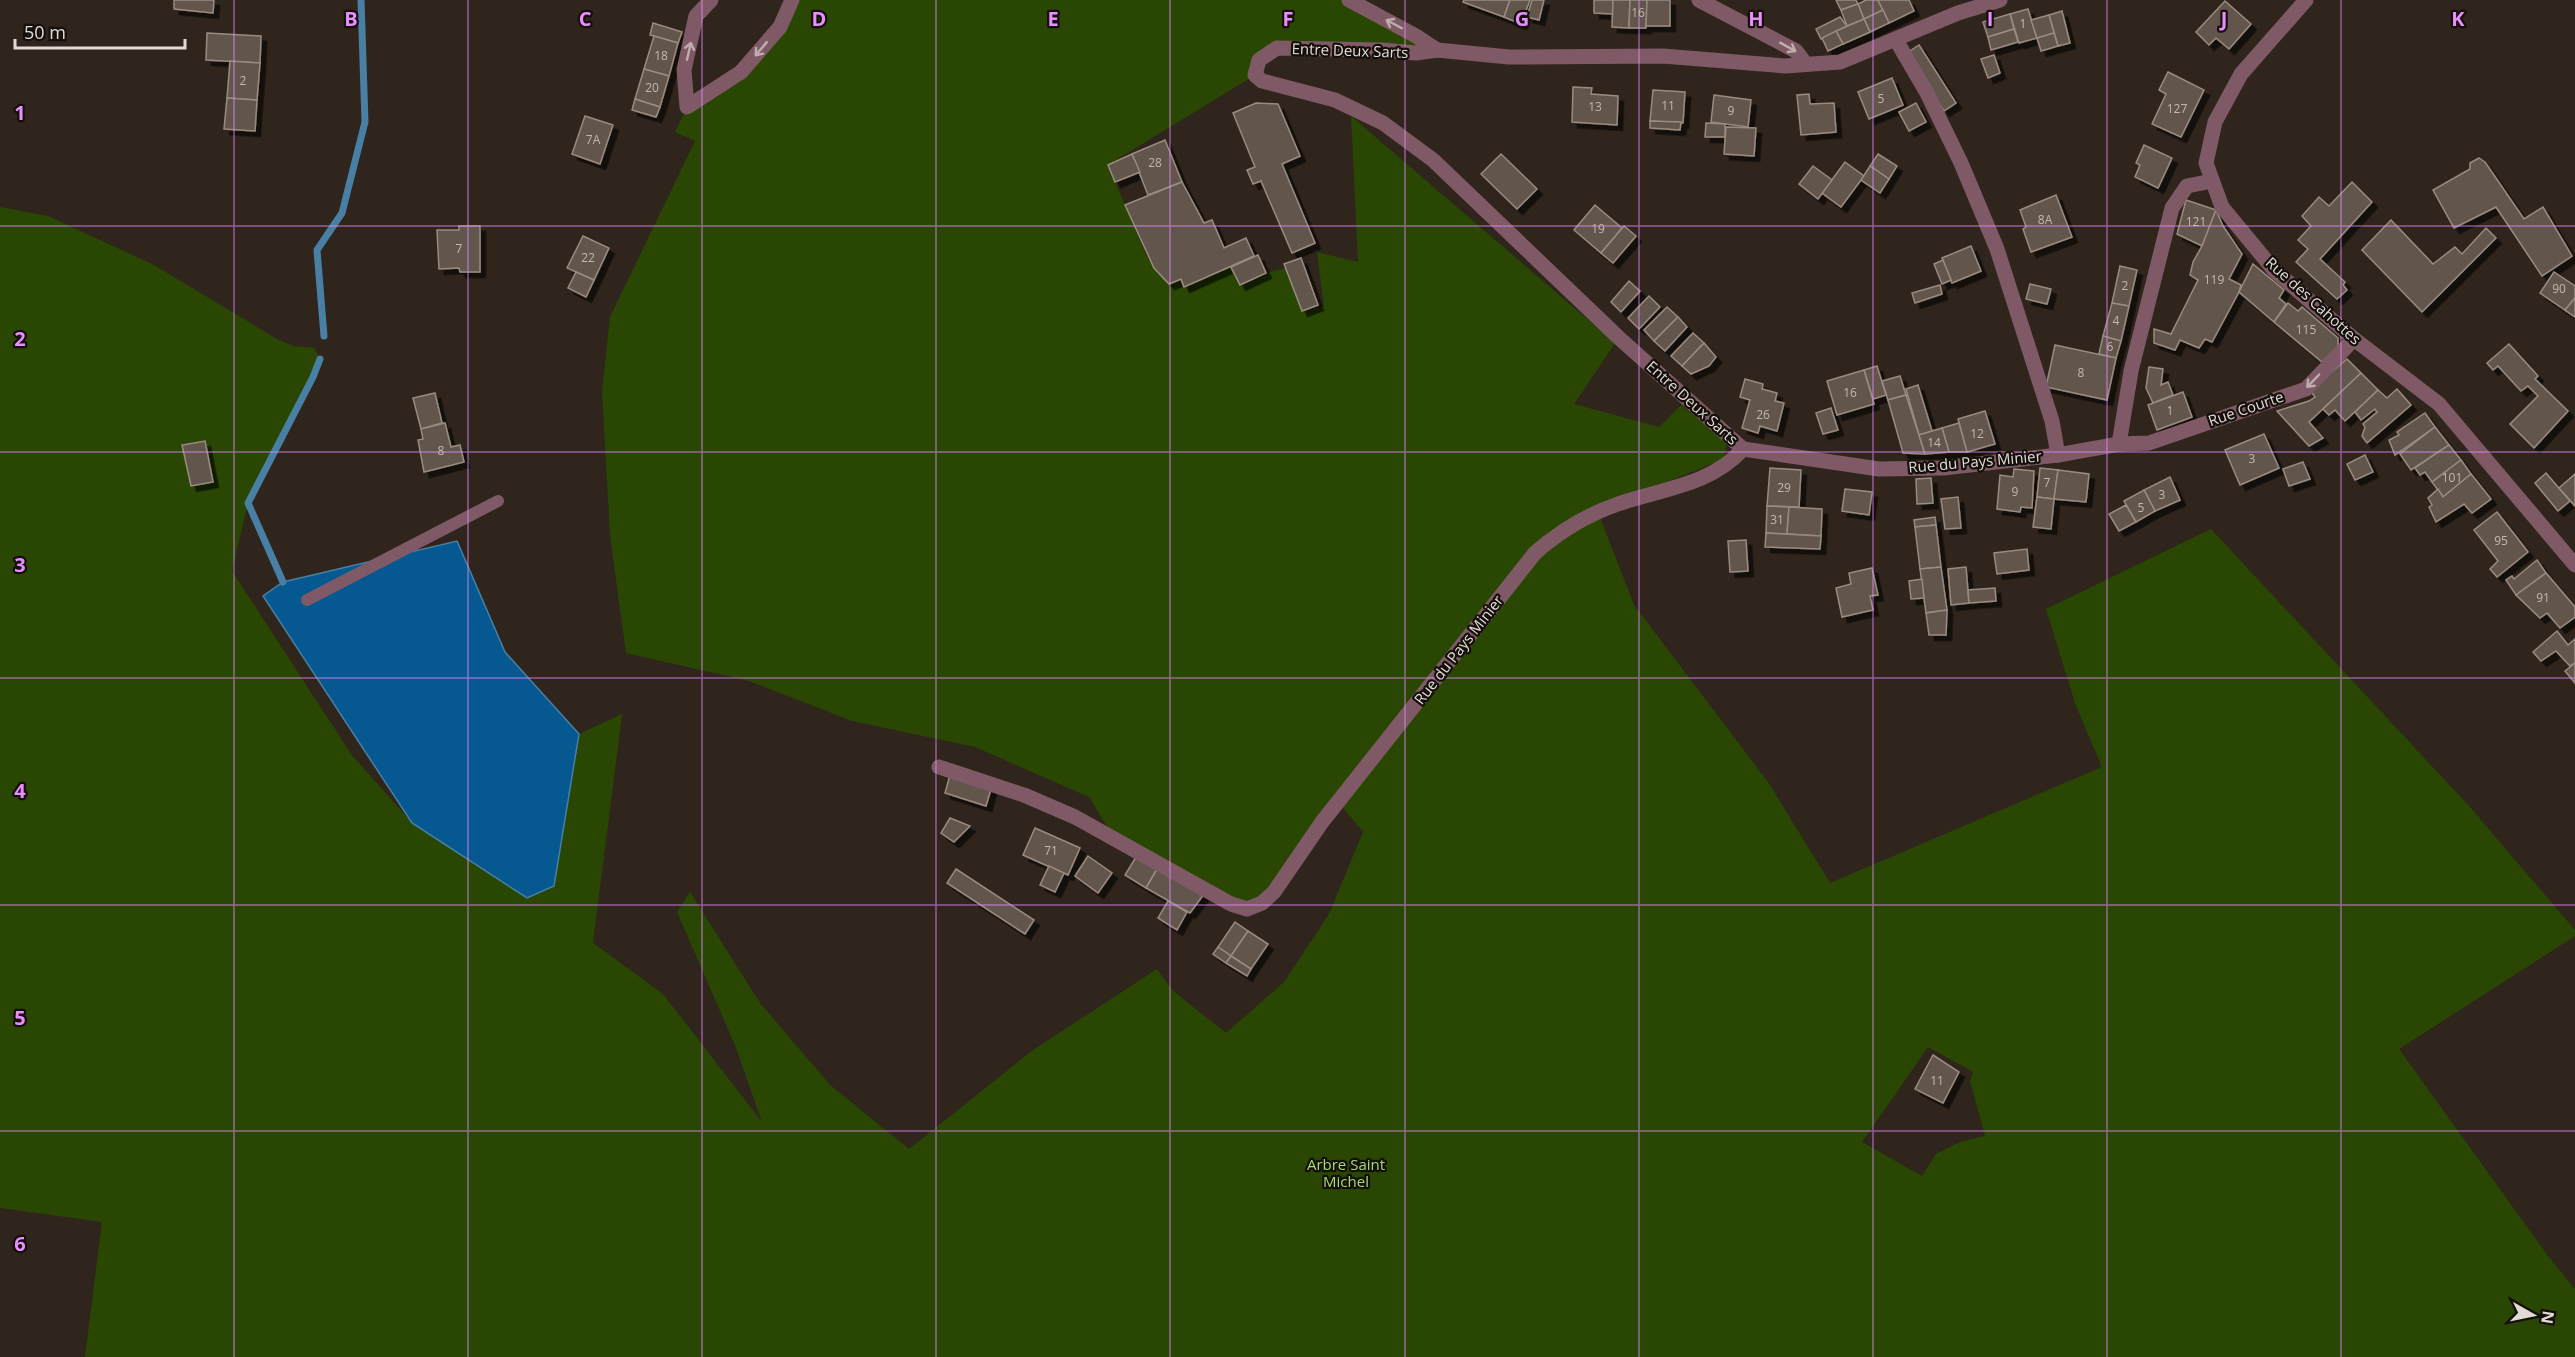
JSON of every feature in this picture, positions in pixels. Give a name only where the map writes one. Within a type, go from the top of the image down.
[{"type":"street","points":[[711,0],[696,16],[684,70],[687,107],[741,72],[780,27],[792,0]]},
{"type":"street","points":[[1348,0],[1416,36],[1437,51]]},
{"type":"street","points":[[1699,0],[1796,51],[1805,63]]},
{"type":"street","name":"Entre Deux Sarts","points":[[1743,449],[1618,337],[1434,160],[1383,123],[1335,100],[1262,81],[1255,75],[1259,60],[1277,48],[1416,53],[1437,51],[1509,57],[1663,56],[1785,66],[1840,62],[1958,13],[2000,0]]},
{"type":"street","name":"Rue des Cahottes","points":[[2306,0],[2241,75],[2215,122],[2206,163],[2222,207],[2274,270],[2354,339],[2439,404],[2575,565]]},
{"type":"street","name":"Rue du Pays Minier","points":[[1896,40],[1932,103],[1961,163],[1997,249],[2052,421],[2058,455]]},
{"type":"street","points":[[2119,444],[2131,371],[2172,208],[2187,186],[2212,182]]},
{"type":"street","name":"Rue Courte","points":[[2119,444],[2148,443],[2306,389],[2354,339]]},
{"type":"street","name":"Rue du Pays Minier","points":[[939,767],[1024,795],[1075,817],[1231,904],[1247,909],[1262,903],[1274,892],[1322,822],[1535,553],[1558,532],[1618,504],[1702,479],[1732,462],[1743,449],[1879,469],[1943,468],[2058,455],[2119,444]]},
{"type":"lane","points":[[307,600],[498,501]]},
{"type":"green space","name":"Arbre Saint Michel","points":[[792,0],[1349,0],[1437,50],[1277,48],[1255,75],[1108,165],[1146,255],[1154,268],[1169,284],[1181,279],[1185,287],[1231,267],[1240,285],[1266,273],[1286,268],[1302,311],[1324,306],[1317,252],[1358,262],[1351,116],[1615,343],[1574,404],[1659,427],[1681,405],[1727,442],[1724,459],[1597,510],[1634,605],[1768,782],[1830,883],[2102,767],[2076,706],[2046,609],[2211,529],[2469,806],[2575,930],[2575,936],[2399,1049],[2548,1256],[2575,1289],[2575,1357],[85,1357],[102,1222],[0,1208],[0,207],[48,216],[154,265],[277,339],[293,346],[314,348],[320,359],[248,503],[232,571],[351,754],[412,823],[554,886],[579,734],[622,714],[593,943],[663,994],[762,1122],[735,1045],[677,912],[690,892],[760,1003],[830,1085],[909,1149],[1033,1050],[1157,969],[1173,991],[1226,1033],[1284,982],[1329,914],[1363,832],[1338,802],[1274,892],[1247,909],[1114,838],[1089,797],[975,747],[852,721],[749,681],[626,653],[610,535],[602,392],[610,317],[695,141],[675,132],[687,107],[741,72]],"holes":[[[1928,1047],[1973,1072],[1970,1081],[1985,1136],[1960,1142],[1936,1154],[1922,1176],[1862,1142]]]},
{"type":"water","points":[[457,541],[505,652],[579,734],[554,886],[527,898],[412,823],[263,596],[283,582]]},
{"type":"building","points":[[174,0],[214,0],[213,13],[174,9]]},
{"type":"building","points":[[1464,0],[1510,0],[1504,17],[1463,2]]},
{"type":"building","points":[[1510,0],[1530,0],[1521,24],[1504,17]]},
{"type":"building","points":[[1532,0],[1544,0],[1539,20],[1527,17]]},
{"type":"building","points":[[1594,0],[1613,0],[1613,14],[1594,13]]},
{"type":"building","points":[[1613,0],[1630,0],[1629,28],[1612,27]]},
{"type":"building","points":[[1630,0],[1647,0],[1646,28],[1629,28]]},
{"type":"building","points":[[1647,0],[1670,0],[1670,26],[1646,26]]},
{"type":"building","points":[[1836,0],[1856,0],[1858,4],[1841,10]]},
{"type":"building","points":[[1866,0],[1878,0],[1883,10],[1864,19],[1858,4]]},
{"type":"building","points":[[1878,0],[1909,0],[1914,11],[1889,23]]},
{"type":"building","points":[[2225,1],[2251,24],[2229,49],[2216,38],[2209,45],[2196,32]]},
{"type":"building","points":[[1858,4],[1864,19],[1847,26],[1841,10]]},
{"type":"building","points":[[2028,9],[2037,38],[2019,43],[2010,14]]},
{"type":"building","points":[[1883,10],[1889,23],[1870,32],[1864,19]]},
{"type":"building","points":[[2062,11],[2070,43],[2058,46],[2049,15]]},
{"type":"building","points":[[2010,14],[2014,29],[1988,37],[1983,22]]},
{"type":"building","points":[[2049,15],[2054,33],[2037,38],[2031,20]]},
{"type":"building","points":[[1840,17],[1847,26],[1821,39],[1816,29]]},
{"type":"building","points":[[1864,19],[1870,32],[1843,44],[1836,31]]},
{"type":"building","points":[[653,23],[682,32],[678,43],[650,35]]},
{"type":"building","points":[[2014,29],[2018,42],[1991,50],[1988,37]]},
{"type":"building","points":[[1836,31],[1843,44],[1828,51],[1822,38]]},
{"type":"building","points":[[207,33],[261,36],[260,63],[206,60]]},
{"type":"building","points":[[2054,33],[2058,46],[2041,51],[2037,38]]},
{"type":"building","points":[[654,36],[678,43],[669,76],[644,69]]},
{"type":"building","points":[[1919,45],[1956,103],[1944,111],[1907,53]]},
{"type":"building","points":[[1994,55],[2000,73],[1988,78],[1981,59]]},
{"type":"building","points":[[230,61],[260,63],[257,100],[227,98]]},
{"type":"building","points":[[644,69],[669,76],[660,107],[635,99]]},
{"type":"building","points":[[2168,72],[2204,90],[2181,137],[2152,124],[2166,94],[2159,90]]},
{"type":"building","points":[[1892,78],[1903,105],[1869,119],[1858,92]]},
{"type":"building","points":[[1573,87],[1592,88],[1591,94],[1618,96],[1617,125],[1572,122]]},
{"type":"building","points":[[1653,90],[1685,92],[1683,123],[1650,121]]},
{"type":"building","points":[[1809,94],[1810,104],[1834,103],[1836,132],[1801,135],[1797,95]]},
{"type":"building","points":[[1714,95],[1751,100],[1748,127],[1711,122]]},
{"type":"building","points":[[227,98],[257,100],[255,131],[224,129]]},
{"type":"building","points":[[635,99],[660,107],[656,117],[632,110]]},
{"type":"building","points":[[1256,103],[1278,104],[1300,156],[1282,164],[1315,243],[1292,253],[1261,181],[1253,184],[1247,170],[1255,167],[1233,113]]},
{"type":"building","points":[[1916,103],[1926,122],[1909,131],[1899,112]]},
{"type":"building","points":[[585,116],[613,125],[600,164],[572,154]]},
{"type":"building","points":[[1650,121],[1681,122],[1680,130],[1650,128]]},
{"type":"building","points":[[1706,123],[1725,124],[1725,137],[1705,137]]},
{"type":"building","points":[[1726,127],[1756,128],[1754,156],[1724,154]]},
{"type":"building","points":[[1165,140],[1182,182],[1148,195],[1132,154]]},
{"type":"building","points":[[2144,145],[2172,158],[2158,188],[2135,177],[2140,165],[2136,163]]},
{"type":"building","points":[[1132,154],[1140,172],[1115,182],[1108,165]]},
{"type":"building","points":[[1501,154],[1537,189],[1517,209],[1481,174]]},
{"type":"building","points":[[1878,154],[1897,166],[1889,179],[1870,166]]},
{"type":"building","points":[[2479,158],[2485,162],[2524,219],[2543,207],[2572,256],[2542,276],[2496,207],[2454,228],[2433,190],[2470,169],[2470,163]]},
{"type":"building","points":[[1845,162],[1864,176],[1841,207],[1822,193]]},
{"type":"building","points":[[1813,166],[1832,180],[1818,199],[1799,184]]},
{"type":"building","points":[[1870,166],[1889,179],[1880,193],[1861,180]]},
{"type":"building","points":[[1182,182],[1204,223],[1212,220],[1224,248],[1246,238],[1254,256],[1184,287],[1181,279],[1169,284],[1154,268],[1125,205]]},
{"type":"building","points":[[2352,182],[2372,202],[2320,259],[2345,282],[2343,285],[2347,290],[2337,299],[2296,262],[2308,249],[2298,240],[2311,226],[2302,216],[2319,197],[2329,206]]},
{"type":"building","points":[[2056,195],[2072,237],[2031,252],[2023,229],[2026,227],[2020,210]]},
{"type":"building","points":[[2186,200],[2216,210],[2202,246],[2177,234]]},
{"type":"building","points":[[1595,205],[1622,228],[1601,253],[1574,230]]},
{"type":"building","points":[[2216,210],[2223,226],[2242,254],[2229,279],[2241,285],[2239,292],[2212,342],[2205,339],[2199,348],[2180,340],[2175,350],[2154,343],[2154,329],[2171,334],[2198,280],[2190,275],[2193,262]]},
{"type":"building","points":[[2391,220],[2433,264],[2455,247],[2462,254],[2486,228],[2496,238],[2422,312],[2362,250]]},
{"type":"building","points":[[459,226],[480,226],[480,272],[460,272],[459,268],[439,269],[437,230],[459,230]]},
{"type":"building","points":[[1624,226],[1636,236],[1613,263],[1601,253]]},
{"type":"building","points":[[583,236],[609,248],[594,280],[567,268]]},
{"type":"building","points":[[1971,246],[1981,271],[1952,283],[1942,258]]},
{"type":"building","points":[[1258,255],[1266,273],[1240,285],[1231,267]]},
{"type":"building","points":[[1301,258],[1318,305],[1302,311],[1284,264]]},
{"type":"building","points":[[1943,260],[1951,280],[1942,284],[1934,264]]},
{"type":"building","points":[[2253,264],[2284,290],[2279,298],[2286,304],[2274,322],[2239,292]]},
{"type":"building","points":[[2120,266],[2137,270],[2129,306],[2112,303]]},
{"type":"building","points":[[576,272],[594,280],[586,297],[568,288]]},
{"type":"building","points":[[2554,272],[2575,286],[2575,298],[2565,310],[2540,293]]},
{"type":"building","points":[[1629,281],[1640,291],[1621,312],[1611,302]]},
{"type":"building","points":[[2030,284],[2051,289],[2047,304],[2026,299]]},
{"type":"building","points":[[1940,285],[1942,294],[1915,303],[1912,293]]},
{"type":"building","points":[[1649,296],[1660,307],[1639,329],[1628,318]]},
{"type":"building","points":[[2575,298],[2575,317],[2565,310]]},
{"type":"building","points":[[2112,303],[2129,306],[2121,341],[2103,336]]},
{"type":"building","points":[[2288,303],[2298,311],[2302,307],[2338,338],[2338,347],[2322,362],[2274,322]]},
{"type":"building","points":[[1667,307],[1678,317],[1654,341],[1644,330]]},
{"type":"building","points":[[1678,317],[1687,327],[1665,351],[1654,341]]},
{"type":"building","points":[[1693,333],[1704,343],[1682,366],[1671,356]]},
{"type":"building","points":[[2103,336],[2121,341],[2116,358],[2099,354]]},
{"type":"building","points":[[1704,343],[1716,357],[1709,366],[1691,374],[1682,366]]},
{"type":"building","points":[[2509,344],[2538,376],[2535,379],[2568,411],[2534,448],[2510,424],[2538,396],[2528,386],[2521,391],[2498,366],[2493,370],[2487,363]]},
{"type":"building","points":[[2055,345],[2116,358],[2107,400],[2046,387]]},
{"type":"building","points":[[2347,359],[2361,373],[2309,422],[2323,438],[2309,446],[2277,411],[2315,397],[2310,390]]},
{"type":"building","points":[[1877,366],[1886,395],[1873,399],[1864,370]]},
{"type":"building","points":[[2149,367],[2163,369],[2161,385],[2168,382],[2173,395],[2153,403],[2146,388]]},
{"type":"building","points":[[1864,370],[1874,404],[1837,415],[1827,381]]},
{"type":"building","points":[[2361,373],[2378,390],[2345,421],[2335,410],[2329,415],[2323,409]]},
{"type":"building","points":[[1900,376],[1906,395],[1888,400],[1882,381]]},
{"type":"building","points":[[1745,379],[1763,384],[1762,389],[1777,393],[1775,401],[1784,403],[1777,431],[1760,426],[1758,433],[1742,428],[1750,400],[1740,397]]},
{"type":"building","points":[[1918,385],[1932,431],[1919,435],[1906,389]]},
{"type":"building","points":[[2397,389],[2411,405],[2367,443],[2362,436],[2365,427],[2363,424],[2377,412],[2375,409],[2361,420],[2355,412],[2378,390],[2387,398]]},
{"type":"building","points":[[2183,392],[2192,417],[2157,430],[2148,405]]},
{"type":"building","points":[[435,393],[442,423],[421,429],[413,398]]},
{"type":"building","points":[[1906,395],[1925,454],[1903,453],[1888,400]]},
{"type":"building","points":[[1831,408],[1838,430],[1823,434],[1816,413]]},
{"type":"building","points":[[1985,411],[1995,444],[1967,452],[1958,419]]},
{"type":"building","points":[[2425,413],[2435,427],[2395,455],[2389,440],[2399,435],[2397,432]]},
{"type":"building","points":[[445,423],[451,447],[460,445],[464,462],[424,472],[418,440],[423,439],[421,429]]},
{"type":"building","points":[[1959,423],[1967,452],[1949,452],[1942,428]]},
{"type":"building","points":[[2435,427],[2449,445],[2411,470],[2400,454]]},
{"type":"building","points":[[1942,428],[1949,452],[1925,454],[1919,435]]},
{"type":"building","points":[[2264,434],[2279,468],[2240,485],[2225,450]]},
{"type":"building","points":[[205,441],[213,482],[191,486],[182,445]]},
{"type":"building","points":[[2449,445],[2461,460],[2432,482],[2425,472],[2420,475],[2415,468]]},
{"type":"building","points":[[2365,455],[2373,472],[2355,480],[2347,464]]},
{"type":"building","points":[[2461,460],[2471,474],[2443,497],[2432,482]]},
{"type":"building","points":[[2303,462],[2310,479],[2289,486],[2283,469]]},
{"type":"building","points":[[1770,468],[1801,470],[1799,507],[1767,506]]},
{"type":"building","points":[[2040,468],[2058,470],[2054,499],[2037,497]]},
{"type":"building","points":[[2014,469],[2034,471],[2032,508],[2021,507],[2020,512],[1997,509],[2000,475],[2013,477]]},
{"type":"building","points":[[2058,470],[2089,474],[2086,502],[2054,499]]},
{"type":"building","points":[[2546,473],[2570,501],[2558,511],[2535,483]]},
{"type":"building","points":[[2471,474],[2491,499],[2472,513],[2464,504],[2436,522],[2429,507],[2432,505],[2428,498],[2438,489],[2443,497]]},
{"type":"building","points":[[2575,474],[2575,506],[2559,488]]},
{"type":"building","points":[[2170,477],[2180,500],[2155,511],[2144,490]]},
{"type":"building","points":[[1931,478],[1933,503],[1917,504],[1916,479]]},
{"type":"building","points":[[1845,489],[1872,492],[1869,515],[1842,511]]},
{"type":"building","points":[[2144,490],[2155,511],[2136,522],[2124,501]]},
{"type":"building","points":[[1958,497],[1961,528],[1945,529],[1941,499]]},
{"type":"building","points":[[2037,497],[2054,499],[2051,529],[2033,527]]},
{"type":"building","points":[[2126,505],[2136,522],[2119,531],[2109,514]]},
{"type":"building","points":[[1767,506],[1789,507],[1787,534],[1766,533]]},
{"type":"building","points":[[1789,507],[1822,509],[1821,536],[1787,534]]},
{"type":"building","points":[[2497,512],[2528,552],[2497,577],[2490,569],[2498,561],[2474,530]]},
{"type":"building","points":[[1935,517],[1936,525],[1915,527],[1914,520]]},
{"type":"building","points":[[1936,525],[1941,567],[1920,569],[1915,527]]},
{"type":"building","points":[[1766,533],[1821,536],[1820,549],[1765,547]]},
{"type":"building","points":[[1746,540],[1748,571],[1730,572],[1728,541]]},
{"type":"building","points":[[2027,549],[2029,570],[1997,574],[1994,553]]},
{"type":"building","points":[[2537,560],[2546,573],[2516,595],[2506,580],[2512,576],[2514,579]]},
{"type":"building","points":[[1941,567],[1947,610],[1926,613],[1920,569]]},
{"type":"building","points":[[1966,567],[1969,603],[1951,605],[1948,569]]},
{"type":"building","points":[[1872,568],[1878,595],[1870,596],[1873,610],[1842,617],[1836,588],[1851,584],[1849,573]]},
{"type":"building","points":[[2546,573],[2575,607],[2575,617],[2560,628],[2547,613],[2540,618],[2516,595]]},
{"type":"building","points":[[1922,579],[1924,598],[1911,599],[1909,581]]},
{"type":"building","points":[[1995,588],[1996,601],[1969,603],[1968,590]]},
{"type":"building","points":[[1947,610],[1946,635],[1929,635],[1926,613]]},
{"type":"building","points":[[2557,631],[2568,645],[2575,639],[2575,663],[2570,666],[2556,651],[2541,661],[2533,652]]},
{"type":"building","points":[[2575,663],[2575,683],[2565,671]]},
{"type":"building","points":[[950,775],[991,789],[986,806],[945,793]]},
{"type":"building","points":[[950,818],[970,826],[954,842],[941,833]]},
{"type":"building","points":[[1035,828],[1080,848],[1068,875],[1023,855]]},
{"type":"building","points":[[1088,856],[1112,873],[1098,893],[1075,876]]},
{"type":"building","points":[[1136,857],[1157,869],[1146,888],[1125,875]]},
{"type":"building","points":[[1049,866],[1064,873],[1055,892],[1040,885]]},
{"type":"building","points":[[956,869],[1034,920],[1025,934],[947,883]]},
{"type":"building","points":[[1157,869],[1204,894],[1190,913],[1146,888]]},
{"type":"building","points":[[1168,901],[1187,912],[1177,930],[1158,918]]},
{"type":"building","points":[[1235,922],[1248,931],[1231,956],[1218,947]]},
{"type":"building","points":[[1248,931],[1268,944],[1251,969],[1231,956]]},
{"type":"building","points":[[1218,947],[1231,956],[1226,963],[1213,954]]},
{"type":"building","points":[[1231,956],[1251,969],[1247,976],[1226,963]]},
{"type":"building","points":[[1933,1055],[1959,1072],[1943,1103],[1915,1089]]},
{"type":"waterway","points":[[324,336],[317,250],[342,213],[365,122],[361,0]]},
{"type":"waterway","points":[[283,582],[248,503],[320,359]]}]
